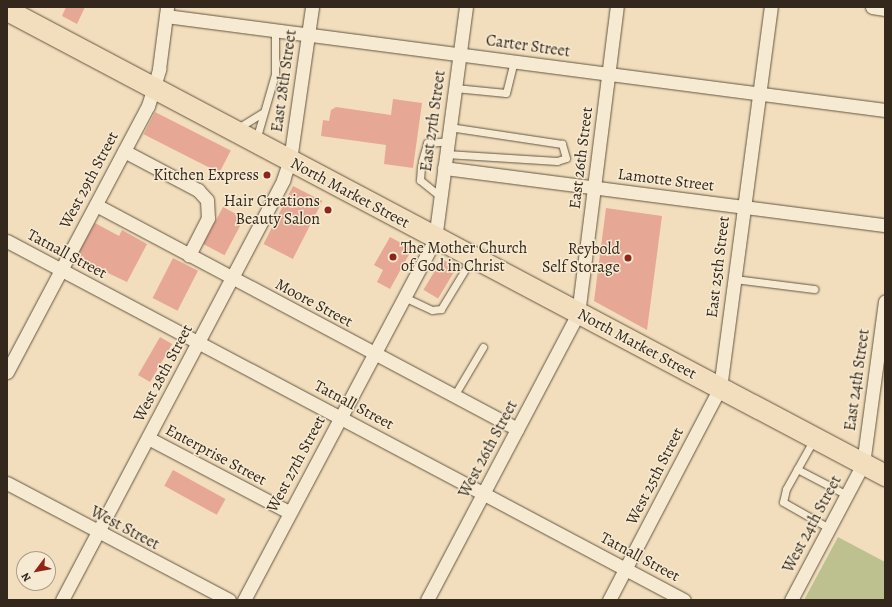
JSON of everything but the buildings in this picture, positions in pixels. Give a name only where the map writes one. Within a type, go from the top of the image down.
[{"type":"main road","name":"North Market Street","points":[[7,10],[290,160],[435,239],[885,475]]},
{"type":"street","name":"East 28th Street","points":[[290,160],[312,7]]},
{"type":"street","name":"East 27th Street","points":[[435,239],[466,7]]},
{"type":"street","name":"East 26th Street","points":[[578,314],[617,7]]},
{"type":"street","name":"East 25th Street","points":[[720,388],[742,206],[760,95],[771,7]]},
{"type":"street","points":[[872,7],[885,9]]},
{"type":"street","name":"Carter Street","points":[[166,12],[275,29],[760,95],[885,110]]},
{"type":"street","name":"West 29th Street","points":[[7,372],[96,205],[155,89],[166,12]]},
{"type":"street","points":[[124,151],[198,190],[207,200],[208,218],[189,255]]},
{"type":"street","name":"West 28th Street","points":[[62,600],[232,279],[290,160]]},
{"type":"street","name":"Lamotte Street","points":[[444,168],[885,225]]},
{"type":"street","name":"Moore Street","points":[[96,205],[232,279],[517,429]]},
{"type":"street","name":"West 27th Street","points":[[244,600],[435,239]]},
{"type":"street","name":"Tatnall Street","points":[[7,241],[684,600]]},
{"type":"street","name":"East 24th Street","points":[[864,464],[885,301]]},
{"type":"street","name":"West 26th Street","points":[[427,600],[578,314]]},
{"type":"street","name":"West 25th Street","points":[[609,600],[720,388]]},
{"type":"street","name":"Enterprise Street","points":[[148,438],[290,512]]},
{"type":"street","name":"West 24th Street","points":[[791,600],[864,464]]},
{"type":"street","name":"West Street","points":[[7,483],[98,534],[229,600]]},
{"type":"lane","points":[[256,142],[262,113],[275,74],[275,29]]},
{"type":"lane","points":[[455,88],[506,93],[514,61]]},
{"type":"lane","points":[[231,129],[240,127],[262,113]]},
{"type":"lane","points":[[440,196],[420,180],[421,163],[427,143],[447,147],[557,161],[566,158],[562,144],[449,128]]},
{"type":"lane","points":[[404,297],[432,310],[441,310],[472,258]]},
{"type":"lane","points":[[734,279],[814,288]]},
{"type":"lane","points":[[454,396],[483,347]]},
{"type":"lane","points":[[815,438],[783,496],[784,502],[829,528]]},
{"type":"lane","points":[[797,469],[847,495]]},
{"type":"green space","points":[[838,537],[885,562],[885,600],[804,600]]},
{"type":"place","name":"Kitchen Express","points":[[267,175]]},
{"type":"place","name":"Hair Creations Beauty Salon","points":[[328,210]]},
{"type":"place","name":"The Mother Church of God in Christ","points":[[393,257]]},
{"type":"place","name":"Reybold Self Storage","points":[[628,258]]}]
